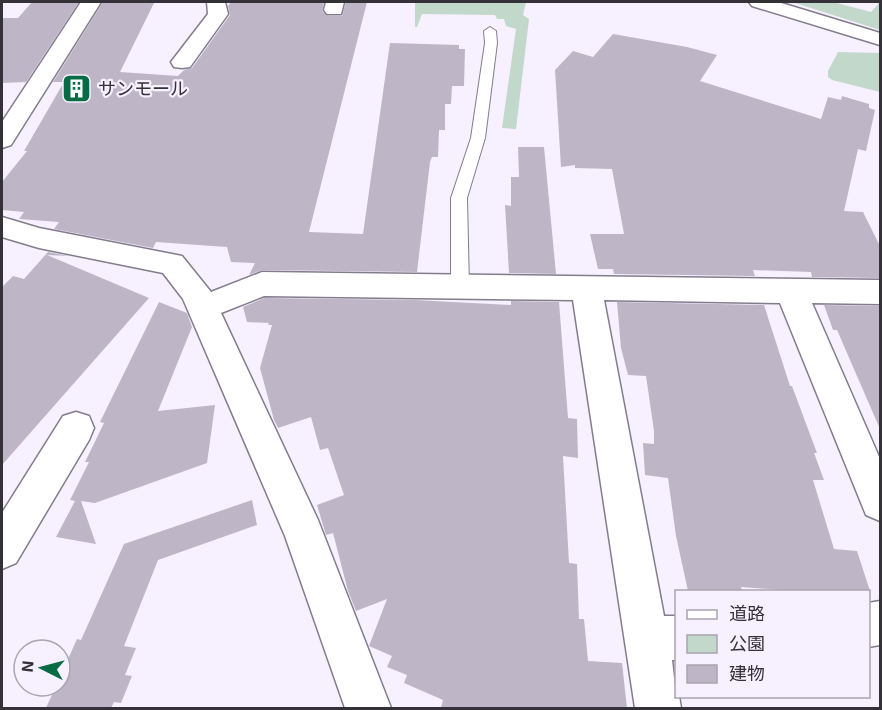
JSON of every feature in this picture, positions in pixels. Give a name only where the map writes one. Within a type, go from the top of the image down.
[{"type":"street","points":[[2,140],[91,2]]},
{"type":"street","points":[[182,62],[218,14],[216,2]]},
{"type":"street","points":[[759,2],[880,39]]},
{"type":"street","points":[[2,227],[39,238],[172,264],[196,293],[304,534],[368,708]]},
{"type":"street","points":[[202,308],[262,284],[880,292]]},
{"type":"street","points":[[587,289],[662,638],[658,708]]},
{"type":"street","points":[[791,291],[880,502]]},
{"type":"street","points":[[2,549],[76,428]]},
{"type":"lane","points":[[460,287],[459,198],[478,138],[491,43],[490,31]]},
{"type":"green space","points":[[415,2],[526,3],[523,15],[529,19],[516,129],[502,128],[516,29],[506,26],[504,19],[497,19],[495,15],[422,14],[415,27]]},
{"type":"green space","points":[[792,2],[833,2],[871,12],[880,2],[880,30]]},
{"type":"green space","points":[[838,52],[880,53],[880,92],[828,77],[828,71]]},
{"type":"building","points":[[32,2],[79,2],[26,82],[2,83],[2,18],[18,18]]},
{"type":"building","points":[[103,2],[154,3],[120,72],[178,76],[184,70],[192,68],[230,15],[228,6],[231,2],[324,2],[322,11],[327,16],[342,16],[346,2],[367,2],[309,232],[363,234],[390,43],[459,45],[459,49],[465,49],[464,86],[452,86],[451,104],[445,104],[445,130],[439,130],[438,157],[432,157],[430,162],[417,272],[262,270],[249,275],[255,263],[231,262],[227,247],[156,242],[153,248],[54,229],[59,222],[19,219],[24,212],[2,210],[2,182],[27,151],[24,151],[64,82],[53,82]]},
{"type":"building","points":[[613,34],[687,47],[717,55],[700,81],[821,119],[828,97],[841,100],[842,96],[869,104],[869,108],[875,110],[866,151],[858,149],[844,211],[863,212],[880,246],[880,278],[812,277],[811,272],[753,270],[755,276],[614,274],[613,269],[598,269],[590,234],[624,234],[612,169],[575,168],[575,165],[561,167],[555,70],[573,51],[593,57]]},
{"type":"building","points":[[518,147],[544,147],[556,274],[509,273],[505,205],[511,206],[511,177],[519,177]]},
{"type":"building","points":[[48,252],[69,256],[47,255],[149,298],[2,465],[2,287],[13,276],[24,279]]},
{"type":"building","points":[[264,298],[415,300],[511,305],[511,301],[559,302],[568,418],[577,419],[578,458],[563,456],[569,563],[577,564],[579,619],[584,619],[588,661],[622,663],[627,708],[441,708],[443,700],[404,683],[407,675],[387,667],[392,656],[369,646],[387,599],[356,611],[348,591],[333,533],[326,535],[317,505],[344,495],[328,448],[320,450],[311,417],[278,428],[274,420],[260,368],[272,325],[247,322],[243,307]]},
{"type":"building","points":[[159,302],[187,313],[192,327],[158,411],[215,405],[207,463],[95,503],[81,501],[96,544],[56,537],[75,501],[70,500],[89,462],[85,462],[104,423],[100,422]]},
{"type":"building","points":[[617,302],[764,305],[790,386],[792,386],[817,453],[814,453],[824,480],[813,480],[834,549],[857,551],[870,590],[782,590],[741,587],[742,590],[688,590],[676,536],[668,478],[645,475],[643,443],[654,444],[646,376],[628,375],[621,348]]},
{"type":"building","points":[[824,305],[880,306],[880,429],[837,330],[833,330]]},
{"type":"building","points":[[252,500],[257,525],[158,560],[124,646],[136,648],[125,675],[132,676],[121,703],[114,702],[111,708],[46,708],[51,698],[72,698],[72,650],[77,639],[81,640],[124,544]]},
{"type":"place","name":"サンモール","points":[[77,88]]}]
